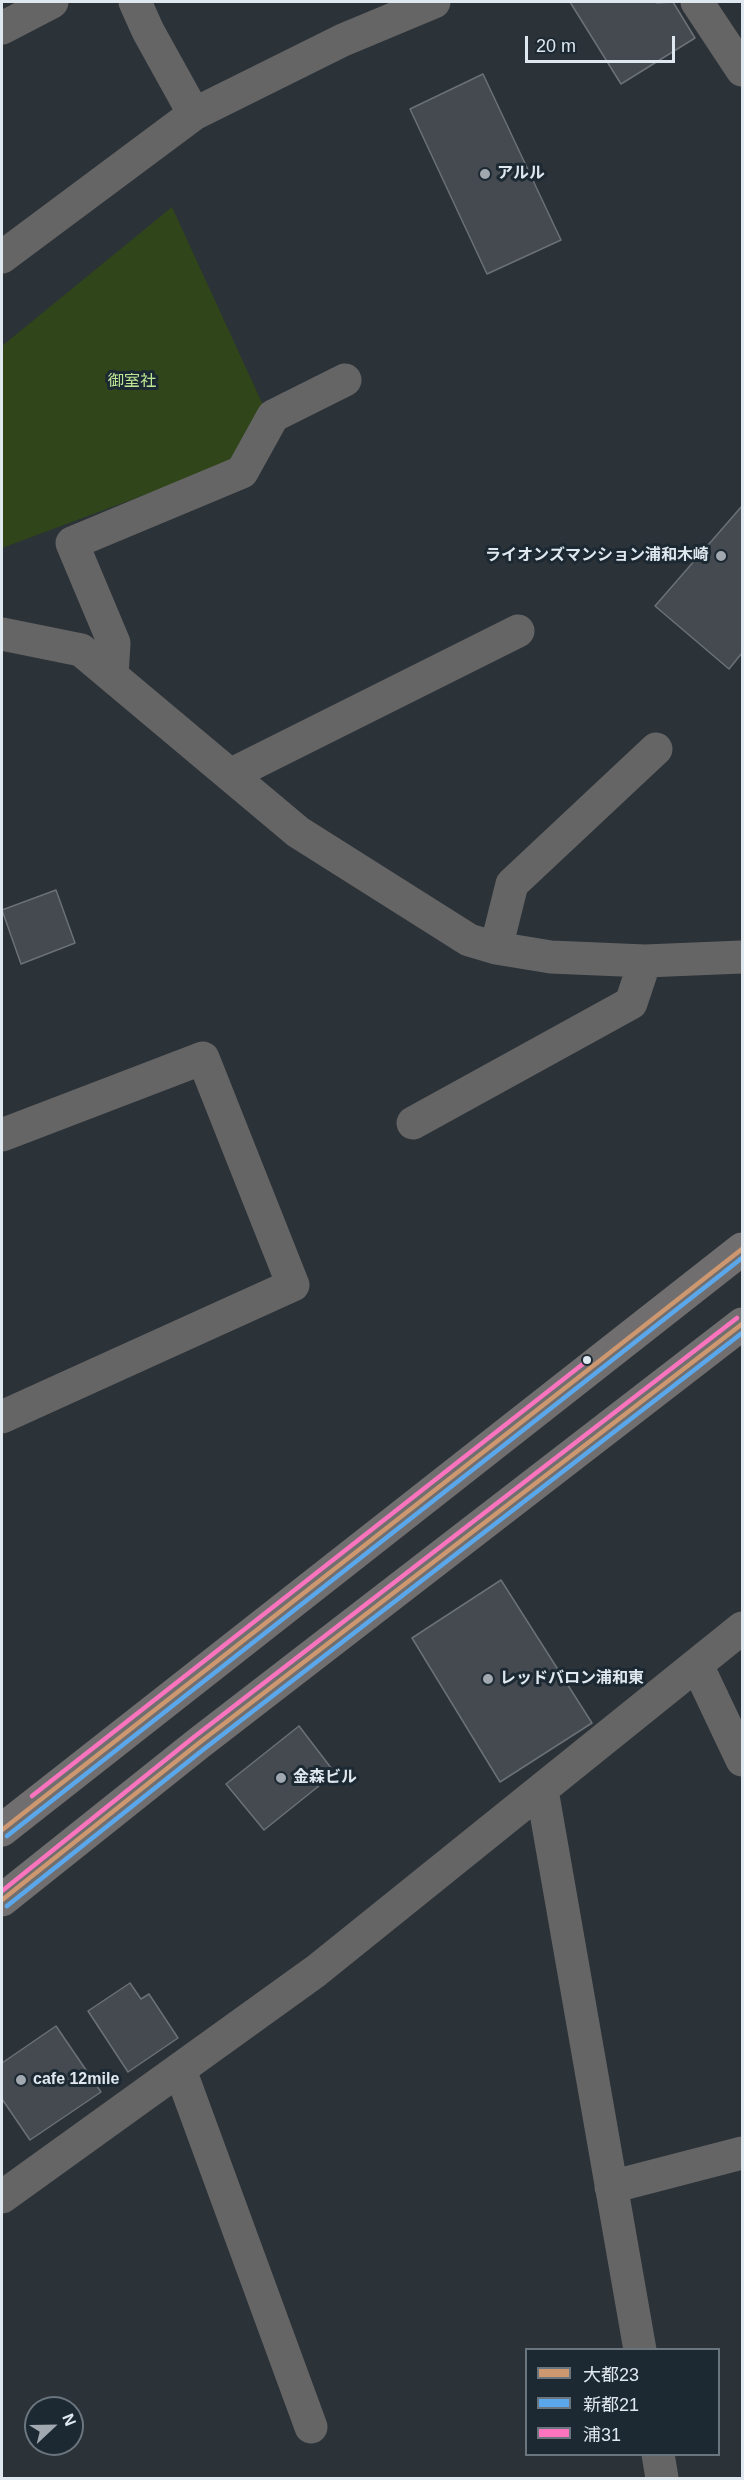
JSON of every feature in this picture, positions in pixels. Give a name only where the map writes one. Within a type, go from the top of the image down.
[{"type":"main road","points":[[2,1830],[742,1249]]},
{"type":"main road","points":[[2,1900],[199,1743],[742,1324]]},
{"type":"street","points":[[2,28],[52,2]]},
{"type":"street","points":[[135,2],[148,31],[194,114]]},
{"type":"street","points":[[2,257],[194,114],[343,40],[434,2]]},
{"type":"street","points":[[697,2],[742,70]]},
{"type":"street","points":[[112,676],[114,643],[72,543],[242,472],[273,416],[345,380]]},
{"type":"street","points":[[230,775],[518,632]]},
{"type":"street","points":[[2,634],[81,650],[298,832],[469,940],[496,948],[551,957],[645,961],[742,957]]},
{"type":"street","points":[[496,948],[512,884],[656,749]]},
{"type":"street","points":[[413,1123],[631,1003],[645,961]]},
{"type":"street","points":[[2,1135],[203,1058],[293,1285],[2,1417]]},
{"type":"street","points":[[2,2198],[316,1971],[742,1628]]},
{"type":"street","points":[[697,1665],[742,1760]]},
{"type":"street","points":[[542,1790],[640,2348]]},
{"type":"street","points":[[180,2070],[311,2427]]},
{"type":"street","points":[[612,2187],[742,2153]]},
{"type":"street","points":[[658,2456],[662,2478]]},
{"type":"green space","name":"御室社","points":[[172,207],[263,405],[238,460],[2,548],[2,346]]},
{"type":"building","points":[[570,2],[673,2],[695,38],[621,84]]},
{"type":"building","name":"アルル","points":[[483,74],[561,240],[487,274],[410,109]]},
{"type":"building","name":"ライオンズマンション浦和木崎","points":[[742,506],[742,653],[729,669],[655,606]]},
{"type":"building","points":[[56,890],[75,943],[21,964],[2,910]]},
{"type":"building","points":[[501,1580],[592,1723],[500,1782],[412,1638]]},
{"type":"building","name":"金森ビル","points":[[299,1726],[335,1773],[264,1830],[226,1784]]},
{"type":"building","points":[[130,1983],[141,1999],[149,1994],[178,2038],[128,2072],[88,2011]]},
{"type":"building","points":[[56,2026],[101,2092],[30,2140],[2,2099],[2,2063]]},
{"type":"transit line","name":"大都23","points":[[2,1830],[742,1249]]},
{"type":"transit line","name":"新都21","points":[[7,1836],[742,1258]]},
{"type":"transit line","name":"浦31","points":[[2,1891],[194,1737],[737,1318]]},
{"type":"transit line","name":"大都23","points":[[2,1900],[199,1743],[742,1324]]},
{"type":"transit line","name":"新都21","points":[[7,1906],[204,1749],[742,1333]]},
{"type":"transit line","name":"浦31","points":[[32,1796],[588,1360]]},
{"type":"place","name":"アルル","points":[[485,174]]},
{"type":"place","name":"ライオンズマンション浦和木崎","points":[[721,556]]},
{"type":"place","name":"レッドバロン浦和東","points":[[488,1679]]},
{"type":"place","name":"金森ビル","points":[[281,1778]]},
{"type":"place","name":"cafe 12mile","points":[[21,2080]]}]
